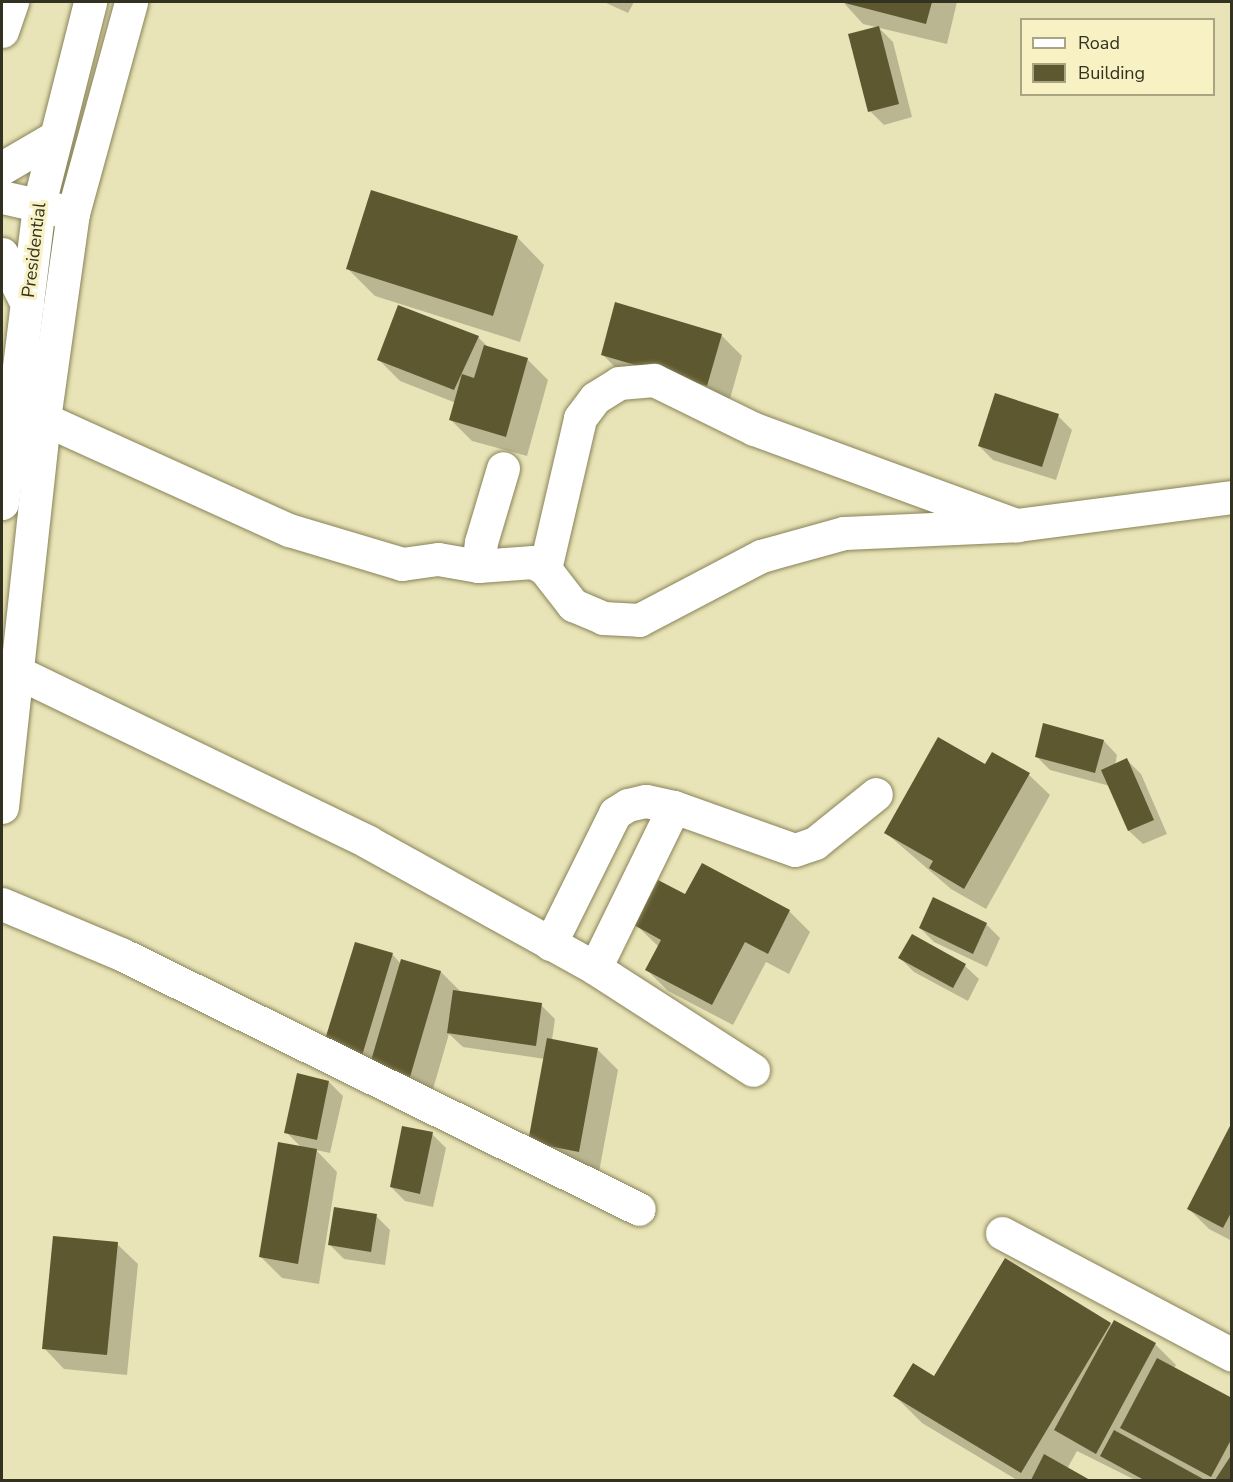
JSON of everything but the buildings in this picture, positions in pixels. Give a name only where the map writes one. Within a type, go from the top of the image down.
[{"type":"main road","points":[[2,31],[12,2]]},
{"type":"main road","name":"Presidential","points":[[2,503],[39,215],[55,137],[90,2]]},
{"type":"main road","points":[[2,807],[44,419],[72,225],[131,2]]},
{"type":"main road","points":[[2,168],[55,137]]},
{"type":"main road","points":[[2,198],[39,215],[72,225]]},
{"type":"main road","points":[[2,218],[39,215]]},
{"type":"main road","points":[[2,254],[27,304]]},
{"type":"main road","points":[[545,568],[580,418],[595,398],[619,382],[654,380],[754,429],[1017,525]]},
{"type":"main road","points":[[44,419],[289,530],[402,564],[438,559],[478,566],[533,562],[545,568],[573,605],[603,618],[639,620],[761,556],[844,533],[1017,525],[1232,497]]},
{"type":"main road","points":[[478,566],[481,542],[503,468]]},
{"type":"main road","points":[[17,672],[368,842],[595,968],[753,1070]]},
{"type":"main road","points":[[550,944],[615,813],[646,801],[674,807],[795,849],[815,843],[876,794]]},
{"type":"main road","points":[[595,968],[674,807]]},
{"type":"main road","points":[[2,904],[120,954],[639,1209]]},
{"type":"main road","points":[[1002,1233],[1232,1355]]}]
